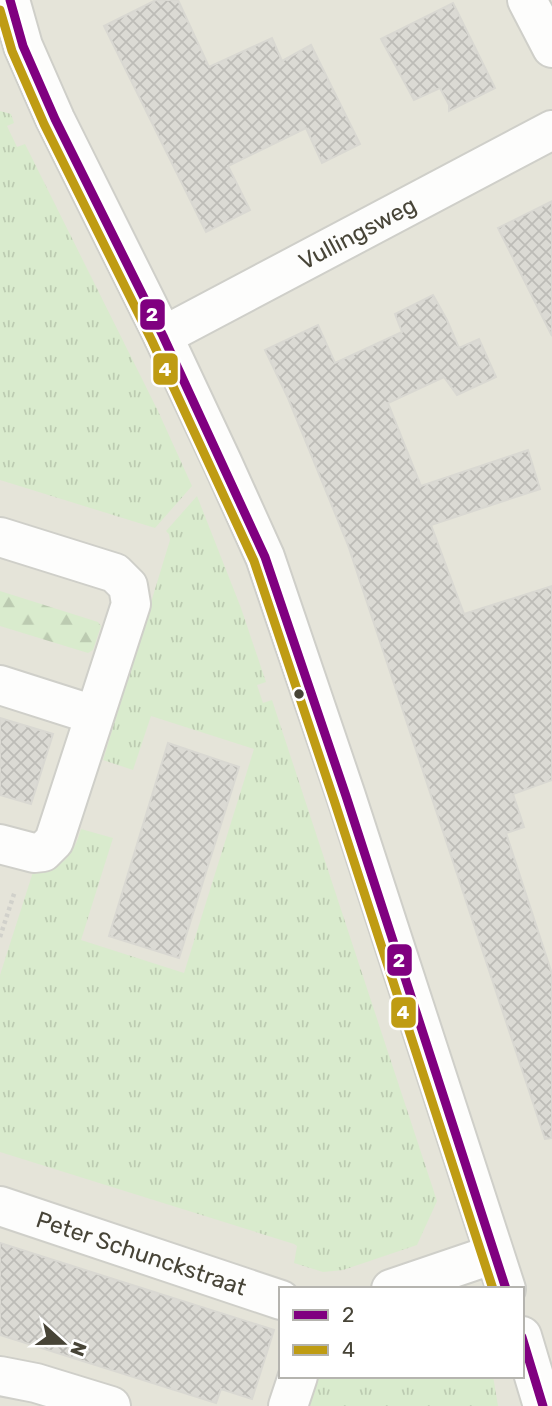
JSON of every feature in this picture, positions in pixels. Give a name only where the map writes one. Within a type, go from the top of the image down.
[{"type":"street","points":[[10,0],[11,52],[55,119],[163,336],[265,557],[346,796],[500,1271],[403,1287]]},
{"type":"street","points":[[527,0],[552,48]]},
{"type":"street","name":"Vullingsweg","points":[[163,336],[552,130]]},
{"type":"street","points":[[0,537],[115,573],[128,586],[131,604],[54,841],[43,852],[34,853],[0,844]]},
{"type":"street","points":[[0,685],[94,715]]},
{"type":"street","name":"Peter Schunckstraat","points":[[0,1206],[279,1299]]},
{"type":"street","points":[[535,1350],[543,1406]]},
{"type":"street","points":[[0,1376],[36,1383],[111,1406]]},
{"type":"street","points":[[288,1406],[298,1378]]},
{"type":"shaded area","points":[[0,0],[552,0],[552,1406],[0,1406]]},
{"type":"green space","points":[[0,111],[11,114],[14,123],[7,126],[17,147],[25,144],[158,411],[192,486],[155,528],[0,480]]},
{"type":"green space","points":[[197,496],[241,608],[266,682],[257,685],[263,703],[272,700],[437,1201],[417,1245],[343,1270],[323,1272],[294,1263],[297,1246],[294,1244],[0,1152],[0,975],[33,872],[51,869],[65,860],[81,829],[113,838],[81,940],[184,973],[254,749],[151,716],[133,770],[103,760],[170,540],[166,531]]},
{"type":"green space","points":[[0,591],[98,622],[101,626],[93,650],[88,653],[0,626]]},
{"type":"green space","points":[[316,1378],[493,1378],[498,1406],[309,1406]]},
{"type":"building","points":[[156,0],[178,0],[209,67],[272,38],[282,61],[311,45],[360,144],[322,163],[306,128],[228,166],[250,210],[206,232],[104,26]]},
{"type":"building","points":[[453,3],[495,88],[449,111],[449,105],[440,88],[414,100],[381,39]]},
{"type":"building","points":[[552,201],[552,336],[498,228]]},
{"type":"building","points":[[433,295],[459,348],[479,339],[496,377],[457,395],[444,377],[388,403],[421,486],[528,450],[540,489],[431,525],[464,614],[552,586],[552,780],[513,794],[524,827],[506,833],[552,974],[552,1138],[545,1139],[348,545],[288,398],[265,350],[318,325],[335,363],[402,332],[395,314]]},
{"type":"building","points":[[0,718],[53,734],[31,804],[0,795]]},
{"type":"building","points":[[168,743],[239,767],[179,958],[109,936]]},
{"type":"building","points":[[0,1243],[274,1330],[252,1399],[221,1389],[216,1403],[0,1335]]},
{"type":"transit line","name":"2","points":[[10,0],[23,46],[55,119],[163,336],[265,557],[346,796],[505,1287]]},
{"type":"transit line","name":"4","points":[[0,10],[12,51],[44,124],[152,341],[254,561],[492,1287]]},
{"type":"transit line","name":"2","points":[[524,1344],[543,1406]]}]
